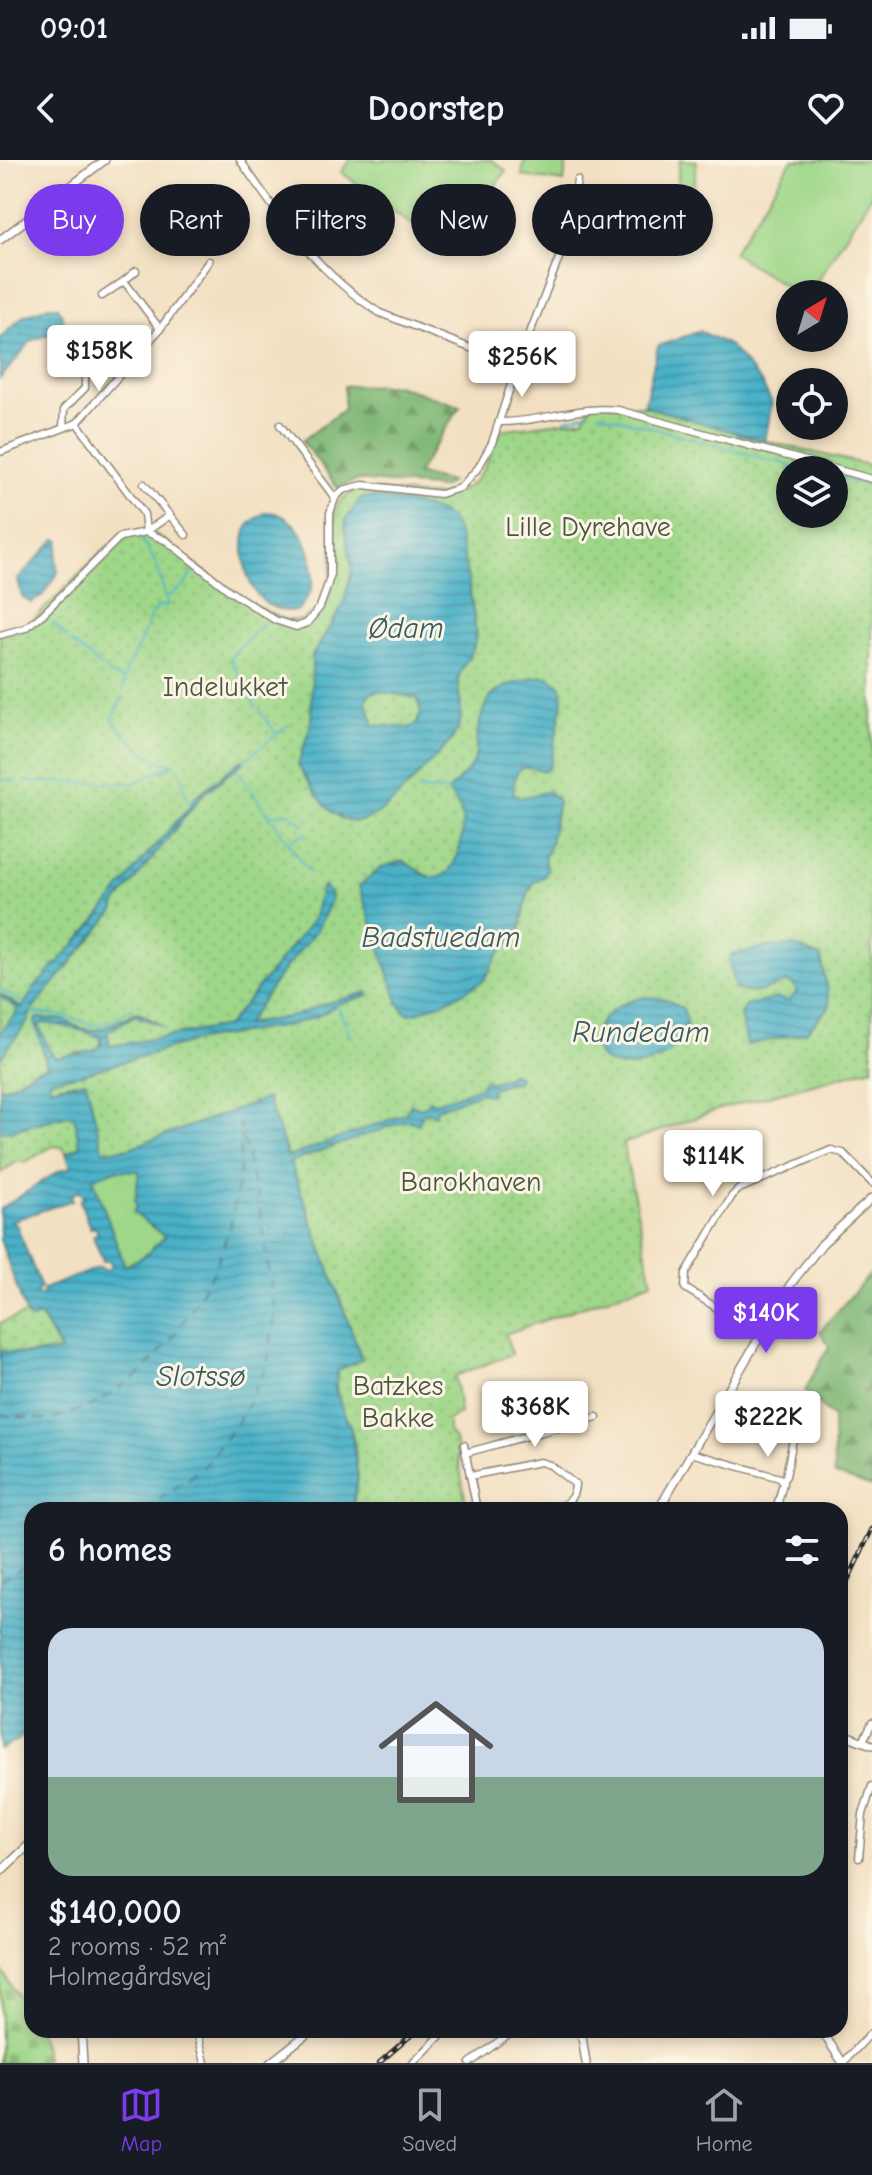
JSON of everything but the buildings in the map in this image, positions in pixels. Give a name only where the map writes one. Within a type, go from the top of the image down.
[{"type":"street","points":[[0,240],[105,160]]},
{"type":"street","points":[[240,160],[282,221],[328,274],[361,302],[380,313],[517,366]]},
{"type":"street","points":[[146,532],[167,541],[231,592],[275,620],[296,627],[307,623],[320,607],[330,577],[330,513],[335,498],[351,486],[440,494],[460,488],[478,468],[492,443],[517,366],[570,230],[577,180]]},
{"type":"street","points":[[0,452],[77,423],[160,329],[209,261]]},
{"type":"street","points":[[102,296],[136,271]]},
{"type":"street","points":[[124,281],[160,329]]},
{"type":"street","points":[[63,427],[64,409],[85,388],[85,374],[112,350]]},
{"type":"street","points":[[499,422],[592,408],[618,410],[872,479]]},
{"type":"street","points":[[77,423],[144,514],[146,532]]},
{"type":"street","points":[[280,425],[335,498]]},
{"type":"street","points":[[144,484],[186,535]]},
{"type":"street","points":[[0,635],[25,628],[43,614],[120,537],[146,532],[170,515]]},
{"type":"street","points":[[760,1335],[685,1288],[686,1273],[732,1196],[739,1189],[831,1150],[843,1153],[872,1183]]},
{"type":"street","points":[[663,1502],[806,1261],[872,1198]]},
{"type":"street","points":[[475,1502],[465,1449],[597,1417]]},
{"type":"street","points":[[778,1502],[794,1434]]},
{"type":"street","points":[[691,1453],[783,1480]]},
{"type":"street","points":[[470,1476],[540,1462],[550,1465],[575,1484],[575,1493],[568,1502]]},
{"type":"street","points":[[848,1736],[868,1743],[872,1723]]},
{"type":"street","points":[[859,1858],[863,1814],[872,1786]]},
{"type":"street","points":[[0,1872],[24,1850]]},
{"type":"street","points":[[826,2038],[843,2063],[872,2032]]},
{"type":"street","points":[[81,2038],[83,2063]]},
{"type":"street","points":[[199,2038],[205,2063]]},
{"type":"street","points":[[270,2063],[302,2038]]},
{"type":"street","points":[[413,2063],[438,2038]]},
{"type":"street","points":[[470,2063],[503,2038]]},
{"type":"street","points":[[582,2038],[586,2063]]},
{"type":"green space","points":[[350,160],[492,160],[506,171],[496,184],[411,184],[411,223],[395,211],[395,184],[357,184],[341,172]]},
{"type":"green space","points":[[524,160],[567,160],[564,182],[522,176]]},
{"type":"green space","points":[[680,160],[697,161],[694,184],[677,184]]},
{"type":"green space","points":[[792,160],[872,162],[872,194],[818,280],[776,280],[733,253]]},
{"type":"green space","points":[[396,385],[460,406],[417,474],[451,482],[442,488],[357,480],[338,488],[302,441],[344,409],[344,386]]},
{"type":"green space","points":[[592,402],[644,406],[829,456],[776,456],[776,528],[848,528],[848,460],[872,466],[872,1068],[720,1109],[623,1144],[652,1282],[505,1334],[512,1354],[455,1376],[460,1413],[448,1420],[448,1432],[455,1439],[466,1502],[353,1502],[355,1451],[352,1433],[338,1398],[336,1380],[338,1370],[362,1359],[267,1098],[127,1149],[103,1151],[75,1082],[49,1088],[33,1071],[0,1088],[0,635],[25,628],[108,546],[130,534],[157,535],[237,597],[285,620],[302,620],[323,606],[330,595],[335,512],[344,498],[358,491],[374,490],[434,496],[454,493],[471,484],[488,459],[500,430],[584,419]]},
{"type":"green space","points":[[68,1115],[75,1119],[80,1147],[66,1153],[62,1147],[53,1146],[24,1163],[18,1161],[0,1173],[0,1131]]},
{"type":"green space","points":[[116,1170],[140,1170],[137,1207],[133,1212],[166,1237],[143,1257],[124,1266],[92,1178]]},
{"type":"green space","points":[[872,1272],[872,1487],[834,1474],[833,1418],[805,1390],[829,1346],[820,1331]]},
{"type":"green space","points":[[26,1314],[30,1320],[39,1316],[43,1320],[60,1352],[30,1354],[0,1351],[0,1323]]},
{"type":"green space","points":[[3,1973],[24,2006],[24,2038],[41,2038],[46,2059],[34,2063],[0,2063],[0,1975]]},
{"type":"water","points":[[49,306],[58,307],[64,320],[61,329],[31,341],[0,379],[0,338],[23,316]]},
{"type":"water","points":[[700,331],[730,346],[761,382],[772,403],[765,441],[644,406],[658,346]]},
{"type":"water","name":"Ødam","points":[[372,497],[427,507],[453,522],[464,561],[475,642],[459,676],[461,717],[454,736],[385,808],[370,818],[356,822],[343,819],[329,809],[298,765],[311,724],[312,656],[343,605],[352,569],[346,519],[361,498]],"holes":[[[377,691],[417,698],[421,712],[416,725],[408,728],[374,725],[366,701],[369,694]]]},
{"type":"water","points":[[266,512],[289,520],[305,540],[310,553],[311,590],[297,611],[284,610],[265,602],[248,577],[245,535],[252,522]]},
{"type":"water","points":[[56,539],[60,540],[56,560],[58,573],[42,596],[31,603],[22,597],[18,579]]},
{"type":"water","name":"Badstuedam","points":[[542,676],[551,678],[561,686],[563,701],[550,767],[544,771],[529,767],[520,769],[515,777],[513,792],[520,798],[549,791],[558,801],[544,859],[545,876],[534,882],[528,894],[520,931],[499,954],[483,981],[453,998],[407,1014],[399,1004],[359,886],[382,867],[403,861],[430,877],[440,877],[447,872],[458,854],[462,831],[461,812],[448,791],[474,760],[484,709],[495,693],[514,683]]},
{"type":"water","points":[[242,760],[244,762],[203,794],[116,904],[114,911],[32,1010],[28,1021],[0,1059],[0,1033],[17,1008],[0,994],[22,1008],[34,988],[89,929],[195,797]]},
{"type":"water","name":"Slotssø","points":[[325,887],[331,901],[317,930],[282,972],[246,1024],[294,1016],[326,1003],[368,992],[369,995],[286,1026],[198,1040],[82,1074],[50,1080],[50,1088],[86,1081],[103,1151],[127,1149],[267,1098],[288,1157],[405,1114],[411,1104],[421,1108],[429,1100],[435,1103],[480,1087],[484,1080],[487,1079],[489,1083],[512,1072],[519,1077],[516,1083],[509,1082],[490,1089],[492,1093],[489,1095],[482,1092],[437,1109],[435,1115],[428,1112],[423,1114],[418,1124],[407,1120],[290,1162],[362,1360],[338,1370],[335,1389],[350,1423],[358,1477],[353,1502],[24,1502],[24,1734],[0,1750],[0,1351],[30,1354],[61,1351],[43,1320],[39,1316],[30,1320],[26,1314],[0,1239],[0,1209],[59,1171],[71,1167],[66,1153],[80,1147],[75,1119],[68,1115],[0,1131],[0,1088],[10,1086],[47,1066],[35,1022],[37,1018],[65,1020],[82,1029],[99,1030],[138,1012],[163,1026],[135,1015],[107,1032],[110,1046],[227,1026],[315,914],[321,888]],"holes":[[[42,1023],[64,1026],[101,1038],[101,1045],[95,1050],[56,1058],[39,1026]],[[116,1170],[139,1171],[137,1206],[133,1212],[165,1237],[143,1257],[125,1266],[93,1178]],[[79,1190],[85,1196],[80,1201],[90,1228],[95,1227],[98,1233],[93,1236],[103,1261],[110,1261],[112,1266],[106,1271],[100,1267],[43,1289],[40,1296],[36,1292],[41,1288],[16,1224],[11,1221],[73,1200],[71,1196]]]},
{"type":"water","points":[[775,946],[794,946],[821,957],[830,1006],[806,1032],[747,1045],[740,1015],[747,1005],[778,998],[789,1001],[797,992],[793,984],[786,982],[755,992],[735,989],[729,961],[732,954]]},
{"type":"water","name":"Rundedam","points":[[649,997],[668,1000],[683,1009],[686,1026],[680,1042],[668,1054],[633,1066],[616,1065],[603,1059],[594,1043],[599,1025],[622,1004]]},
{"type":"waterway","points":[[566,419],[588,413]]},
{"type":"waterway","points":[[598,413],[776,462]]},
{"type":"waterway","points":[[848,480],[872,485]]},
{"type":"waterway","points":[[123,690],[127,670],[150,618],[159,606],[166,607],[167,603],[157,566],[142,540]]},
{"type":"waterway","points":[[166,598],[184,586],[193,571]]},
{"type":"waterway","points":[[256,707],[230,658],[264,622]]},
{"type":"waterway","points":[[53,623],[67,638]]},
{"type":"waterway","points":[[71,642],[112,675],[122,679]]},
{"type":"waterway","points":[[123,696],[113,718],[120,729],[151,756],[179,769]]},
{"type":"waterway","points":[[260,712],[276,733]]},
{"type":"waterway","points":[[244,761],[289,724]]},
{"type":"waterway","points":[[25,782],[134,783],[174,764]]},
{"type":"waterway","points":[[235,767],[310,873]]},
{"type":"waterway","points":[[182,776],[191,805]]},
{"type":"waterway","points":[[0,780],[16,781]]},
{"type":"waterway","points":[[419,790],[448,791]]},
{"type":"waterway","points":[[271,815],[289,813],[305,825]]},
{"type":"waterway","points":[[289,842],[306,833]]},
{"type":"waterway","points":[[0,989],[26,1005]]},
{"type":"waterway","points":[[336,1003],[352,1038]]},
{"type":"waterway","points":[[30,1010],[67,1016],[92,1025],[109,1022],[134,1007]]},
{"type":"ferry route","points":[[155,1502],[202,1469],[239,1420],[267,1366],[275,1314],[260,1210],[237,1114]]},
{"type":"ferry route","points":[[0,1415],[50,1420],[96,1404],[141,1373],[175,1335],[214,1271],[230,1227],[239,1176],[241,1135]]},
{"type":"ferry route","points":[[0,1580],[24,1567]]},
{"type":"railway","points":[[848,1580],[872,1529]]},
{"type":"railway","points":[[379,2063],[408,2038]]},
{"type":"park label","name":"Lille Dyrehave","points":[[588,526]]},
{"type":"park label","name":"Indelukket","points":[[225,686]]},
{"type":"park label","name":"Barokhaven","points":[[471,1181]]},
{"type":"park label","name":"Batzkes Bakke","points":[[398,1401]]}]
